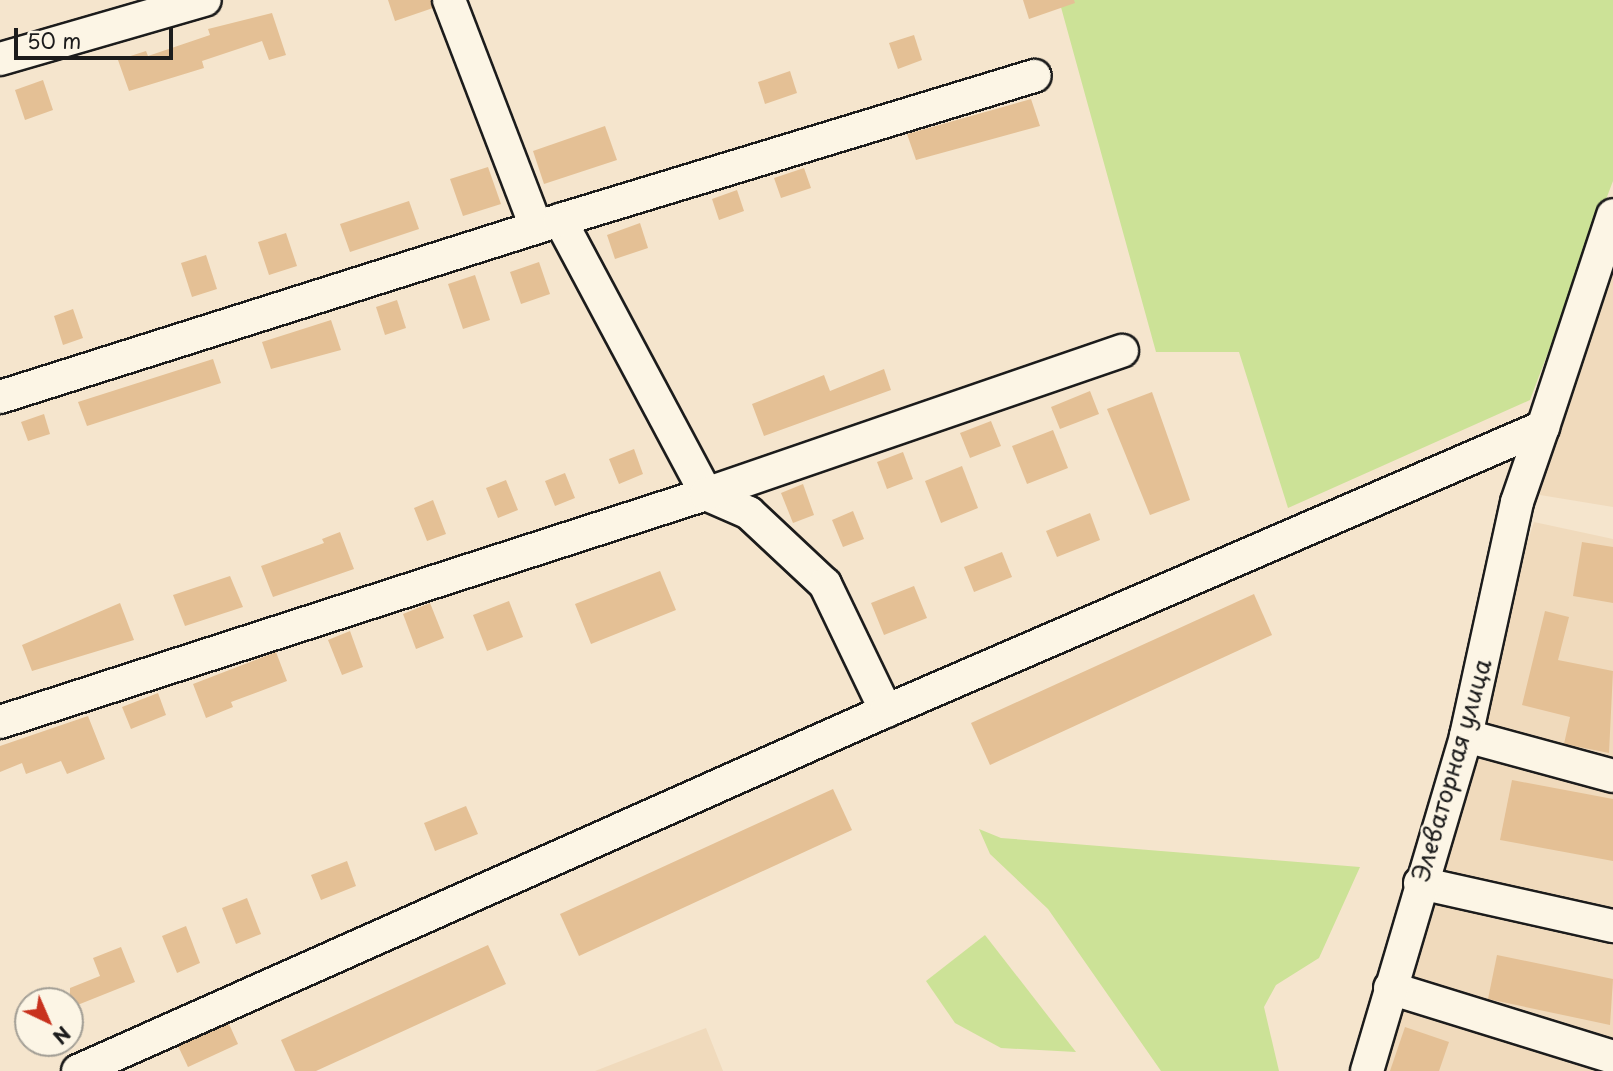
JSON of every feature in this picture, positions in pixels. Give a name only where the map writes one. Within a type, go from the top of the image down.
[{"type":"street","points":[[0,59],[205,0]]},
{"type":"street","points":[[449,0],[548,224],[706,494],[750,513],[825,584],[886,711]]},
{"type":"street","points":[[0,397],[548,224],[1035,76]]},
{"type":"street","name":"Элеваторная улица","points":[[1367,1071],[1420,883],[1466,736],[1517,502],[1613,215]]},
{"type":"street","points":[[0,722],[706,494],[1122,351]]},
{"type":"street","points":[[78,1071],[886,711],[1542,427]]},
{"type":"street","points":[[1466,736],[1613,776]]},
{"type":"street","points":[[1420,883],[1613,926]]},
{"type":"street","points":[[1390,988],[1613,1057]]},
{"type":"shaded area","points":[[1613,247],[1613,507],[1540,495],[1543,427]]},
{"type":"shaded area","points":[[1534,522],[1613,539],[1613,1071],[1354,1071]]},
{"type":"shaded area","points":[[706,1028],[723,1071],[595,1071]]},
{"type":"green space","points":[[1059,0],[1613,0],[1613,181],[1530,400],[1288,508],[1239,352],[1156,352]]},
{"type":"green space","points":[[979,829],[1001,838],[1360,867],[1319,958],[1276,985],[1264,1007],[1279,1071],[1161,1071],[1048,909],[990,854]]},
{"type":"green space","points":[[985,935],[1076,1052],[1001,1048],[955,1023],[926,981]]},
{"type":"building","points":[[388,0],[431,0],[433,8],[395,21]]},
{"type":"building","points":[[1023,0],[1074,0],[1075,3],[1029,19]]},
{"type":"building","points":[[272,13],[286,55],[269,60],[262,41],[202,61],[204,68],[129,91],[118,60],[146,51],[148,56],[210,35],[208,29]]},
{"type":"building","points":[[914,35],[922,60],[898,69],[889,43]]},
{"type":"building","points":[[790,71],[797,93],[765,104],[758,82]]},
{"type":"building","points":[[43,80],[53,110],[25,120],[15,90]]},
{"type":"building","points":[[1031,99],[1040,126],[916,160],[907,134]]},
{"type":"building","points":[[605,126],[617,160],[544,184],[533,151]]},
{"type":"building","points":[[488,167],[501,204],[463,216],[450,179]]},
{"type":"building","points":[[804,168],[811,188],[781,198],[774,178]]},
{"type":"building","points":[[737,190],[744,211],[719,220],[712,199]]},
{"type":"building","points":[[409,201],[419,229],[350,252],[340,224]]},
{"type":"building","points":[[640,223],[648,248],[615,259],[607,235]]},
{"type":"building","points":[[286,233],[297,266],[269,275],[258,242]]},
{"type":"building","points":[[206,255],[217,289],[192,297],[181,263]]},
{"type":"building","points":[[539,262],[550,294],[521,304],[510,272]]},
{"type":"building","points":[[475,275],[490,320],[463,329],[448,284]]},
{"type":"building","points":[[397,300],[406,328],[385,335],[376,307]]},
{"type":"building","points":[[73,309],[83,338],[63,345],[54,316]]},
{"type":"building","points":[[331,320],[341,350],[271,369],[262,342]]},
{"type":"building","points":[[213,359],[221,383],[87,426],[78,402]]},
{"type":"building","points":[[884,369],[891,390],[764,436],[752,404],[824,375],[830,391]]},
{"type":"building","points":[[1090,391],[1099,414],[1060,429],[1051,407]]},
{"type":"building","points":[[1152,392],[1190,500],[1150,515],[1107,409]]},
{"type":"building","points":[[44,414],[50,434],[28,441],[21,422]]},
{"type":"building","points":[[991,421],[1001,446],[970,458],[960,433]]},
{"type":"building","points":[[1053,430],[1068,468],[1027,484],[1012,446]]},
{"type":"building","points":[[634,449],[643,474],[619,484],[609,459]]},
{"type":"building","points":[[903,452],[913,479],[887,489],[877,462]]},
{"type":"building","points":[[962,466],[978,508],[941,523],[925,481]]},
{"type":"building","points":[[565,473],[575,498],[555,506],[545,481]]},
{"type":"building","points":[[506,480],[518,510],[498,518],[486,488]]},
{"type":"building","points":[[803,484],[814,515],[793,523],[781,493]]},
{"type":"building","points":[[433,500],[446,534],[427,541],[414,508]]},
{"type":"building","points":[[853,511],[864,539],[843,547],[832,520]]},
{"type":"building","points":[[1090,513],[1100,540],[1057,557],[1046,531]]},
{"type":"building","points":[[340,532],[354,569],[273,597],[261,566],[324,543],[322,539]]},
{"type":"building","points":[[1582,542],[1613,547],[1613,603],[1573,596]]},
{"type":"building","points":[[1002,552],[1012,577],[974,592],[964,567]]},
{"type":"building","points":[[660,571],[676,610],[591,644],[575,604]]},
{"type":"building","points":[[230,576],[243,607],[185,626],[173,595]]},
{"type":"building","points":[[914,586],[927,618],[884,635],[871,603]]},
{"type":"building","points":[[1254,594],[1272,635],[990,765],[971,723]]},
{"type":"building","points":[[509,601],[523,637],[487,651],[473,615]]},
{"type":"building","points":[[120,603],[134,640],[32,671],[22,645]]},
{"type":"building","points":[[430,603],[444,638],[416,649],[403,614]]},
{"type":"building","points":[[1545,611],[1569,617],[1558,660],[1613,671],[1609,753],[1564,744],[1570,717],[1522,705]]},
{"type":"building","points":[[350,631],[363,667],[342,675],[328,640]]},
{"type":"building","points":[[276,652],[287,681],[231,702],[233,707],[206,718],[193,684]]},
{"type":"building","points":[[158,693],[166,715],[131,729],[122,707]]},
{"type":"building","points":[[88,716],[105,759],[67,774],[61,761],[26,774],[22,763],[0,772],[0,746]]},
{"type":"building","points":[[1512,780],[1613,799],[1613,861],[1500,840]]},
{"type":"building","points":[[833,789],[852,830],[579,956],[560,914]]},
{"type":"building","points":[[466,806],[478,834],[435,851],[424,823]]},
{"type":"building","points":[[347,861],[356,886],[321,900],[311,875]]},
{"type":"building","points":[[247,898],[261,934],[236,944],[222,908]]},
{"type":"building","points":[[186,926],[200,963],[177,973],[162,936]]},
{"type":"building","points":[[488,945],[506,984],[316,1071],[295,1071],[281,1040]]},
{"type":"building","points":[[121,947],[135,982],[84,1002],[84,987],[72,987],[100,976],[93,958]]},
{"type":"building","points":[[1497,955],[1613,979],[1610,1025],[1488,999]]},
{"type":"building","points":[[229,1024],[238,1044],[188,1067],[178,1046]]},
{"type":"building","points":[[1405,1027],[1449,1042],[1439,1071],[1390,1071]]}]
